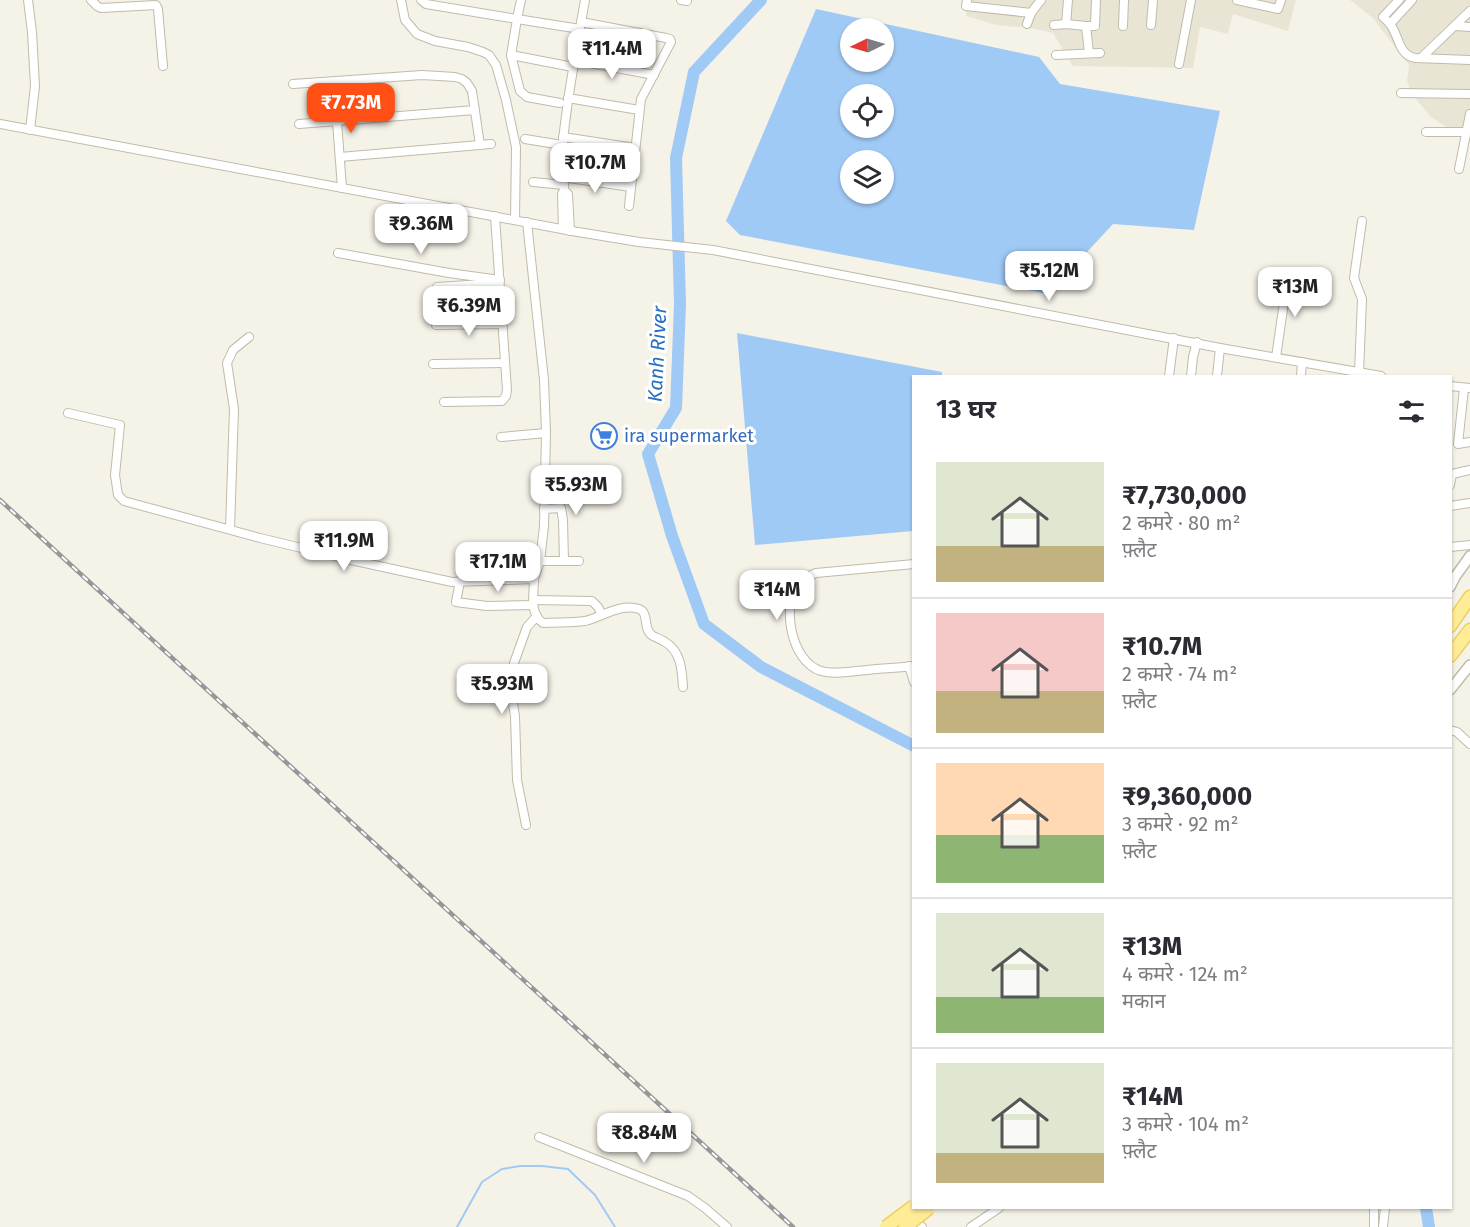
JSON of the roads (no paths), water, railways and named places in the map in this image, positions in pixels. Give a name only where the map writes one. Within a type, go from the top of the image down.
[{"type":"main road","points":[[1452,623],[1470,597]]},
{"type":"main road","points":[[1452,653],[1470,630]]},
{"type":"main road","points":[[886,1227],[908,1206]]},
{"type":"main road","points":[[904,1227],[928,1209]]},
{"type":"street","points":[[28,0],[35,86],[30,130]]},
{"type":"street","points":[[92,0],[101,8],[156,5],[163,66]]},
{"type":"street","points":[[401,0],[405,20],[417,34],[435,41],[483,52],[489,55],[495,65],[506,100],[516,147],[515,220]]},
{"type":"street","points":[[421,0],[426,4],[517,19],[580,25],[670,39],[670,44],[642,97],[629,206]]},
{"type":"street","points":[[521,0],[511,56],[518,86],[524,96],[561,103]]},
{"type":"street","points":[[567,230],[566,209],[562,194],[562,141],[585,0]]},
{"type":"street","points":[[967,0],[966,6],[1031,13]]},
{"type":"street","points":[[1027,24],[1031,13],[1041,0]]},
{"type":"street","points":[[1066,24],[1068,0]]},
{"type":"street","points":[[1054,25],[1095,26],[1096,0]]},
{"type":"street","points":[[1124,0],[1124,26]]},
{"type":"street","points":[[1150,25],[1153,0]]},
{"type":"street","points":[[1179,64],[1191,0]]},
{"type":"street","points":[[1237,0],[1278,9],[1281,0]]},
{"type":"street","points":[[1399,0],[1383,17],[1390,24],[1407,55],[1415,58],[1470,60]]},
{"type":"street","points":[[1390,24],[1412,0]]},
{"type":"street","points":[[1421,58],[1470,11]]},
{"type":"street","points":[[1086,26],[1089,53]]},
{"type":"street","points":[[1455,26],[1470,27]]},
{"type":"street","points":[[1056,55],[1100,53]]},
{"type":"street","points":[[511,56],[654,75]]},
{"type":"street","points":[[293,84],[422,75],[462,79],[467,82],[472,91],[480,145]]},
{"type":"street","points":[[334,81],[342,188]]},
{"type":"street","points":[[1401,93],[1470,94]]},
{"type":"street","points":[[568,98],[639,110]]},
{"type":"street","points":[[299,124],[475,110]]},
{"type":"street","points":[[1459,169],[1470,114]]},
{"type":"street","points":[[0,124],[567,230],[639,242],[713,250],[1276,357],[1332,373],[1374,375]]},
{"type":"street","points":[[1426,132],[1467,132]]},
{"type":"street","points":[[525,139],[635,148]]},
{"type":"street","points":[[340,157],[491,144]]},
{"type":"street","points":[[533,182],[631,187]]},
{"type":"street","points":[[444,402],[502,401],[506,396],[495,216]]},
{"type":"street","points":[[1359,373],[1362,299],[1354,278],[1362,220]]},
{"type":"street","points":[[527,222],[544,381],[546,433],[544,509],[540,561],[534,579],[533,602],[538,620],[578,622],[628,608],[639,609],[644,614],[647,632],[668,643],[677,653],[682,670],[683,687]]},
{"type":"street","points":[[338,253],[500,282]]},
{"type":"street","points":[[1276,357],[1288,275]]},
{"type":"street","points":[[437,287],[500,282]]},
{"type":"street","points":[[436,325],[502,324]]},
{"type":"street","points":[[230,529],[234,409],[227,363],[233,350],[249,337]]},
{"type":"street","points":[[1169,375],[1174,338]]},
{"type":"street","points":[[1191,375],[1197,342]]},
{"type":"street","points":[[1217,375],[1220,348]]},
{"type":"street","points":[[434,364],[505,363]]},
{"type":"street","points":[[1301,375],[1302,363]]},
{"type":"street","points":[[1452,386],[1467,388],[1458,444],[1470,442]]},
{"type":"street","points":[[68,413],[120,425],[115,476],[118,495],[123,501],[260,538],[452,582],[534,579]]},
{"type":"street","points":[[501,437],[546,433]]},
{"type":"street","points":[[1452,474],[1470,470]]},
{"type":"street","points":[[1452,506],[1470,503]]},
{"type":"street","points":[[544,509],[561,508],[564,561]]},
{"type":"street","points":[[1452,547],[1470,545]]},
{"type":"street","points":[[1453,577],[1470,556]]},
{"type":"street","points":[[540,561],[579,561]]},
{"type":"street","points":[[911,666],[831,673],[818,670],[806,661],[794,643],[790,625],[790,606],[799,584],[816,573],[912,564]]},
{"type":"street","points":[[460,582],[456,602],[487,606],[533,602],[592,601],[602,615]]},
{"type":"street","points":[[526,825],[517,780],[515,716],[510,685],[514,663],[527,627],[537,616]]},
{"type":"street","points":[[1452,688],[1470,665]]},
{"type":"street","points":[[1452,731],[1457,732],[1470,744]]},
{"type":"street","points":[[539,1137],[688,1196],[727,1227]]},
{"type":"street","points":[[908,1206],[922,1227]]},
{"type":"street","points":[[971,1227],[998,1209]]},
{"type":"street","points":[[1374,1209],[1374,1227]]},
{"type":"street","points":[[1383,1227],[1385,1209]]},
{"type":"water","points":[[816,9],[858,18],[840,18],[840,72],[894,72],[894,26],[1039,57],[1060,84],[1220,111],[1194,230],[1113,224],[1048,294],[740,235],[726,221]]},
{"type":"water","points":[[737,333],[942,372],[942,375],[912,375],[912,531],[755,545]]},
{"type":"waterway","name":"Kanh River","points":[[761,0],[694,72],[676,158],[680,304],[676,408],[648,454],[672,536],[704,624],[761,667],[912,745]]},
{"type":"waterway","points":[[457,1227],[482,1182],[502,1169],[520,1166],[568,1169],[595,1195],[615,1227]]},
{"type":"waterway","name":"Kanh River","points":[[1426,1209],[1429,1227]]},
{"type":"railway","points":[[0,500],[793,1227]]},
{"type":"place","name":"ira supermarket","points":[[604,436]]}]
